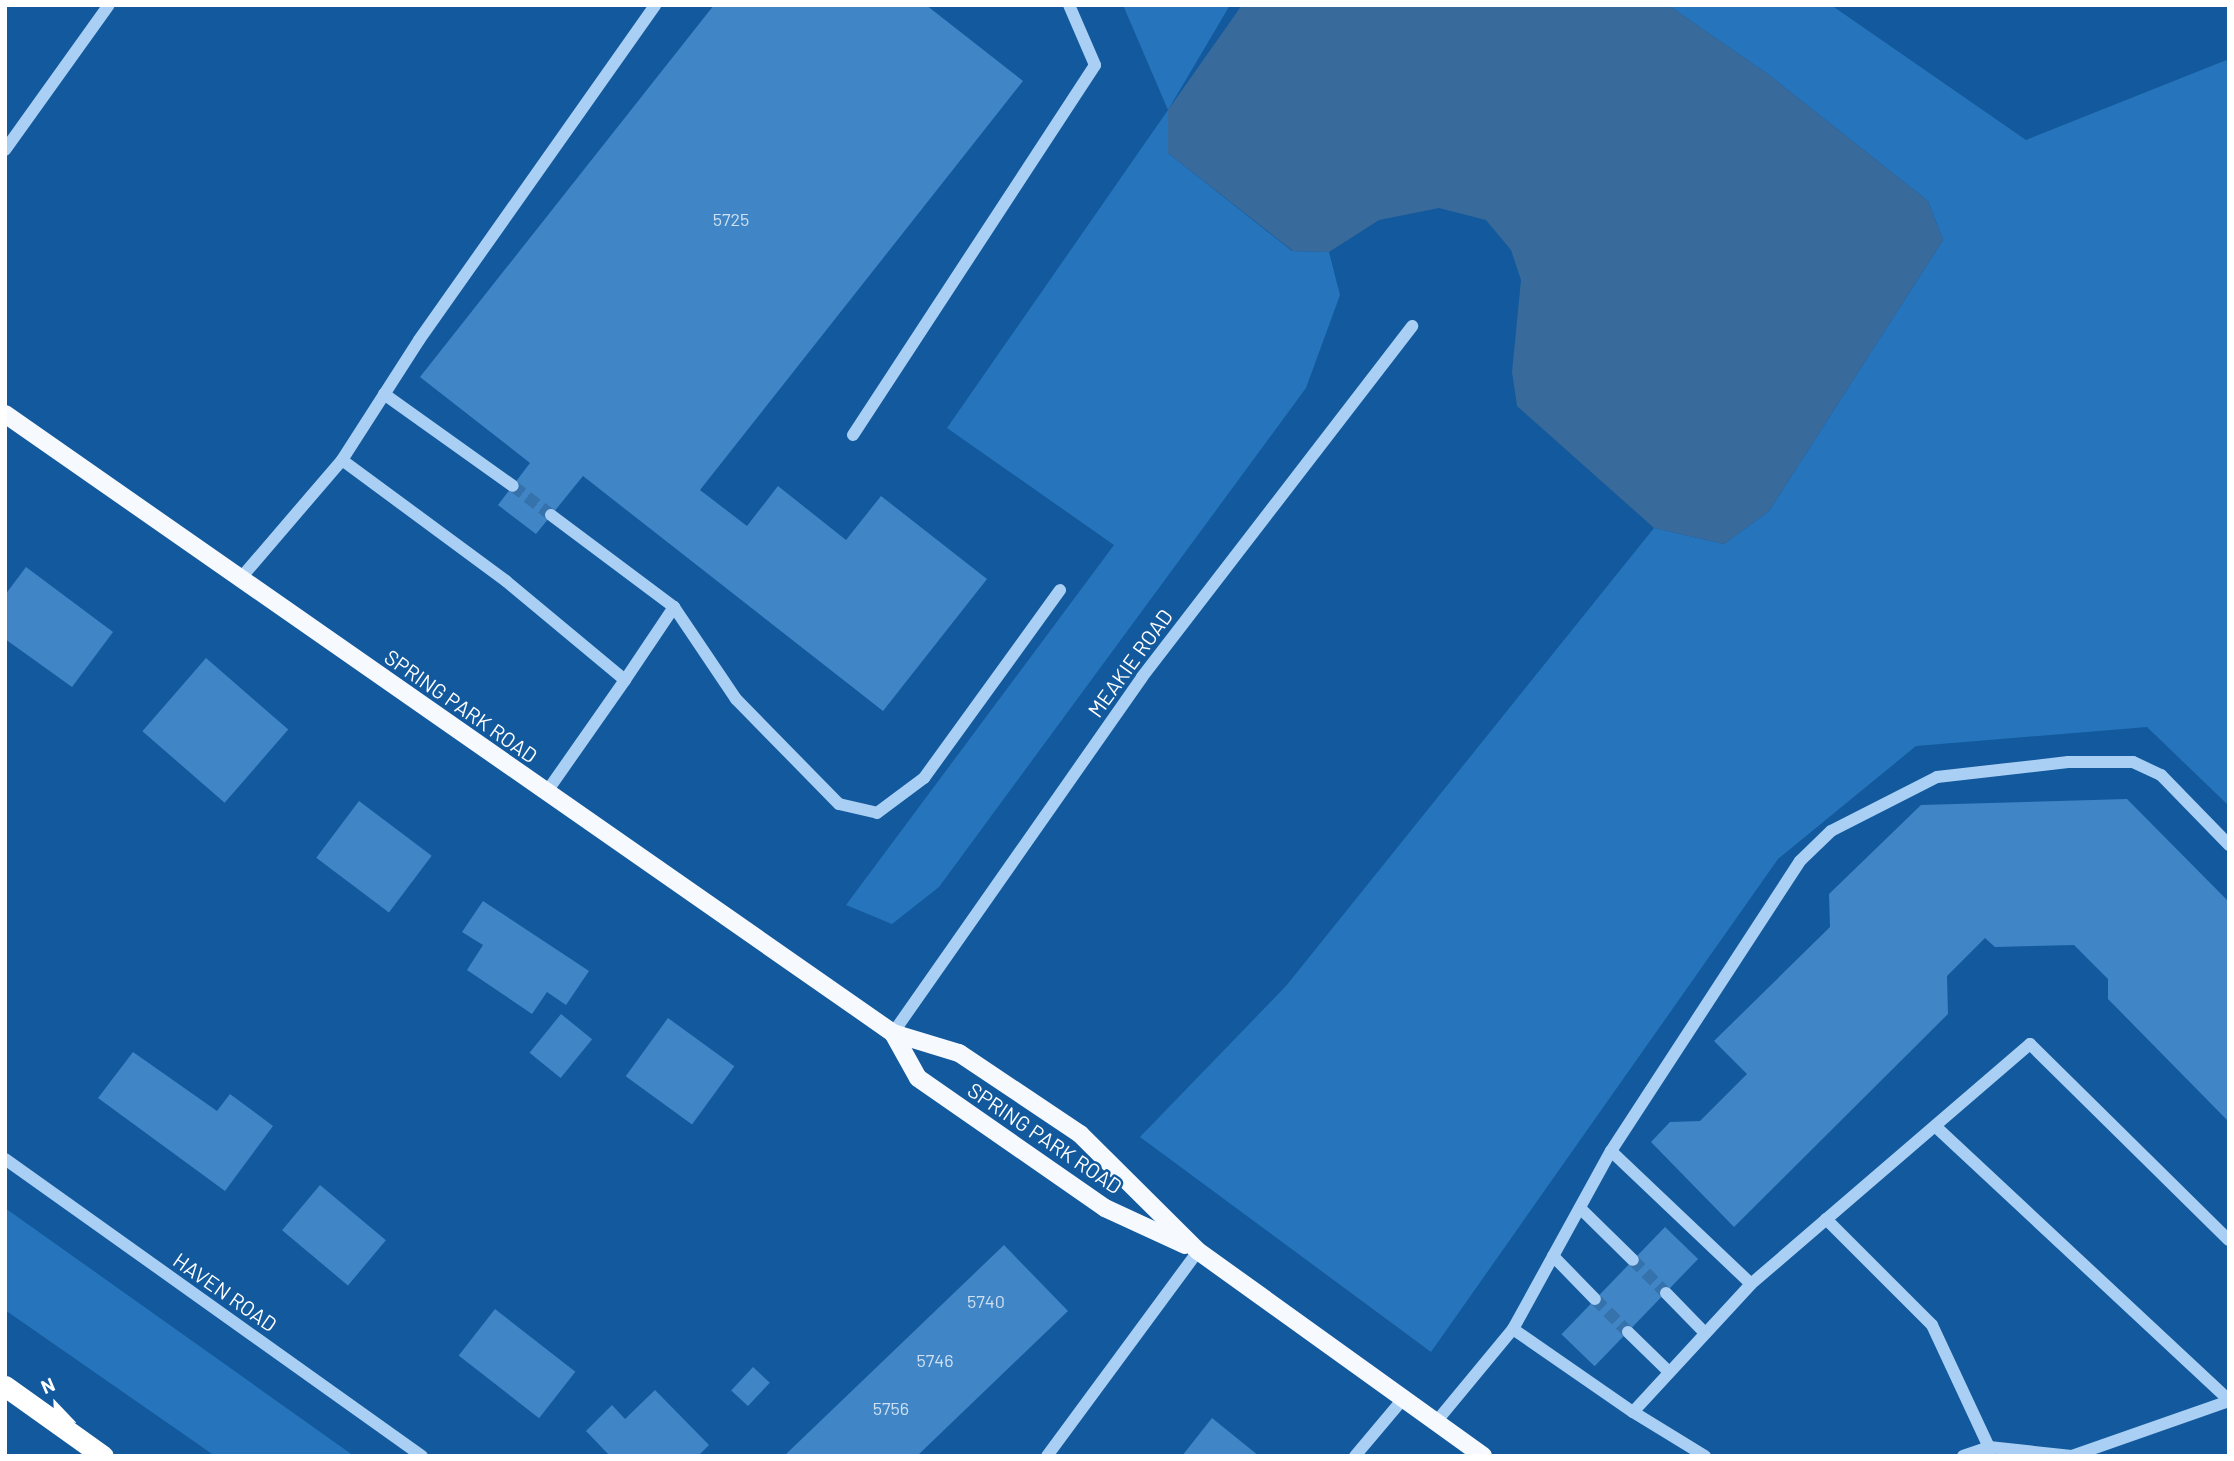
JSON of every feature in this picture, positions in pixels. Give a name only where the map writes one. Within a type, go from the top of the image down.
[{"type":"highway","points":[[5,1386],[103,1456]]},
{"type":"main road","name":"SPRING PARK ROAD","points":[[5,414],[893,1033],[959,1053],[1080,1134],[1198,1251],[1483,1456]]},
{"type":"main road","name":"SPRING PARK ROAD","points":[[893,1033],[918,1079],[1105,1208],[1198,1251]]},
{"type":"street","points":[[5,150],[109,5]]},
{"type":"street","points":[[240,579],[342,460],[384,394],[655,5]]},
{"type":"street","points":[[853,435],[1095,65],[1069,5]]},
{"type":"street","name":"MEAKIE ROAD","points":[[893,1033],[1142,677],[1412,326]]},
{"type":"street","points":[[384,394],[513,486]]},
{"type":"street","points":[[342,460],[506,581],[625,680]]},
{"type":"street","points":[[551,515],[674,607],[736,699],[839,804],[877,813],[924,778],[1060,590]]},
{"type":"street","points":[[546,793],[674,607]]},
{"type":"street","points":[[1436,1422],[1513,1329],[1611,1152],[1800,860],[1831,831],[1937,777],[2068,762],[2133,762],[2161,775],[2229,845]]},
{"type":"street","points":[[1633,1412],[1751,1284],[2030,1044],[2229,1240]]},
{"type":"street","points":[[1935,1126],[2229,1400],[2073,1455],[1990,1451],[1963,1456]]},
{"type":"street","points":[[1611,1152],[1751,1284]]},
{"type":"street","name":"HAVEN ROAD","points":[[5,1159],[422,1456]]},
{"type":"street","points":[[1580,1208],[1633,1260]]},
{"type":"street","points":[[1826,1219],[1932,1325],[1990,1451]]},
{"type":"street","points":[[1047,1456],[1198,1251]]},
{"type":"street","points":[[1553,1256],[1595,1299]]},
{"type":"street","points":[[1666,1293],[1705,1333]]},
{"type":"street","points":[[1513,1329],[1633,1412],[1705,1456]]},
{"type":"street","points":[[1628,1332],[1669,1372]]},
{"type":"street","points":[[1354,1456],[1403,1399]]},
{"type":"shaded area","points":[[1123,5],[1230,5],[1168,110]]},
{"type":"shaded area","points":[[1242,5],[1668,5],[1769,75],[1928,201],[1943,240],[1769,511],[1724,544],[1654,528],[1517,406],[1512,372],[1521,280],[1511,250],[1486,220],[1439,208],[1379,220],[1329,252],[1293,251],[1168,153],[1168,110]]},
{"type":"shaded area","points":[[1668,5],[1831,5],[2026,140],[2229,59],[2229,806],[2147,727],[1916,746],[1778,859],[1431,1352],[1140,1137],[1286,986],[1654,528],[1724,544],[1769,511],[1943,240],[1928,201],[1769,75]]},
{"type":"shaded area","points":[[1168,110],[1168,153],[1292,251],[1329,252],[1340,295],[1306,388],[939,887],[892,924],[846,905],[1114,545],[947,428]]},
{"type":"shaded area","points":[[5,1208],[354,1456],[215,1456],[5,1310]]},
{"type":"building","points":[[714,5],[926,5],[1023,81],[700,490],[747,526],[778,486],[846,540],[881,496],[987,579],[883,711],[583,476],[536,534],[498,505],[530,463],[420,377]]},
{"type":"building","points":[[26,567],[113,632],[72,687],[5,639],[5,595]]},
{"type":"building","points":[[206,658],[288,730],[225,803],[142,731]]},
{"type":"building","points":[[2127,799],[2229,902],[2229,1122],[2108,999],[2108,979],[2074,945],[1995,947],[1985,938],[1947,976],[1948,1014],[1734,1227],[1651,1142],[1670,1122],[1700,1121],[1747,1074],[1714,1041],[1830,927],[1829,894],[1921,805]]},
{"type":"building","points":[[359,801],[432,856],[389,912],[316,858]]},
{"type":"building","points":[[483,901],[589,971],[566,1005],[547,992],[532,1014],[467,970],[483,945],[462,932]]},
{"type":"building","points":[[561,1014],[592,1039],[561,1078],[530,1053]]},
{"type":"building","points":[[668,1018],[734,1066],[692,1124],[626,1076]]},
{"type":"building","points":[[133,1052],[217,1111],[230,1094],[273,1126],[225,1191],[98,1098]]},
{"type":"building","points":[[320,1185],[386,1240],[348,1285],[282,1230]]},
{"type":"building","points":[[1665,1227],[1698,1259],[1595,1366],[1561,1334]]},
{"type":"building","points":[[1004,1245],[1068,1311],[917,1456],[784,1456]]},
{"type":"building","points":[[495,1309],[575,1372],[539,1418],[459,1355]]},
{"type":"building","points":[[753,1367],[770,1383],[748,1406],[731,1390]]},
{"type":"building","points":[[655,1390],[709,1445],[698,1456],[610,1456],[586,1431],[612,1405],[625,1419]]},
{"type":"building","points":[[1212,1418],[1259,1456],[1182,1456]]},
{"type":"tunnel","points":[[513,486],[551,515]]},
{"type":"tunnel","points":[[1633,1260],[1666,1293]]},
{"type":"tunnel","points":[[1595,1299],[1628,1332]]}]
